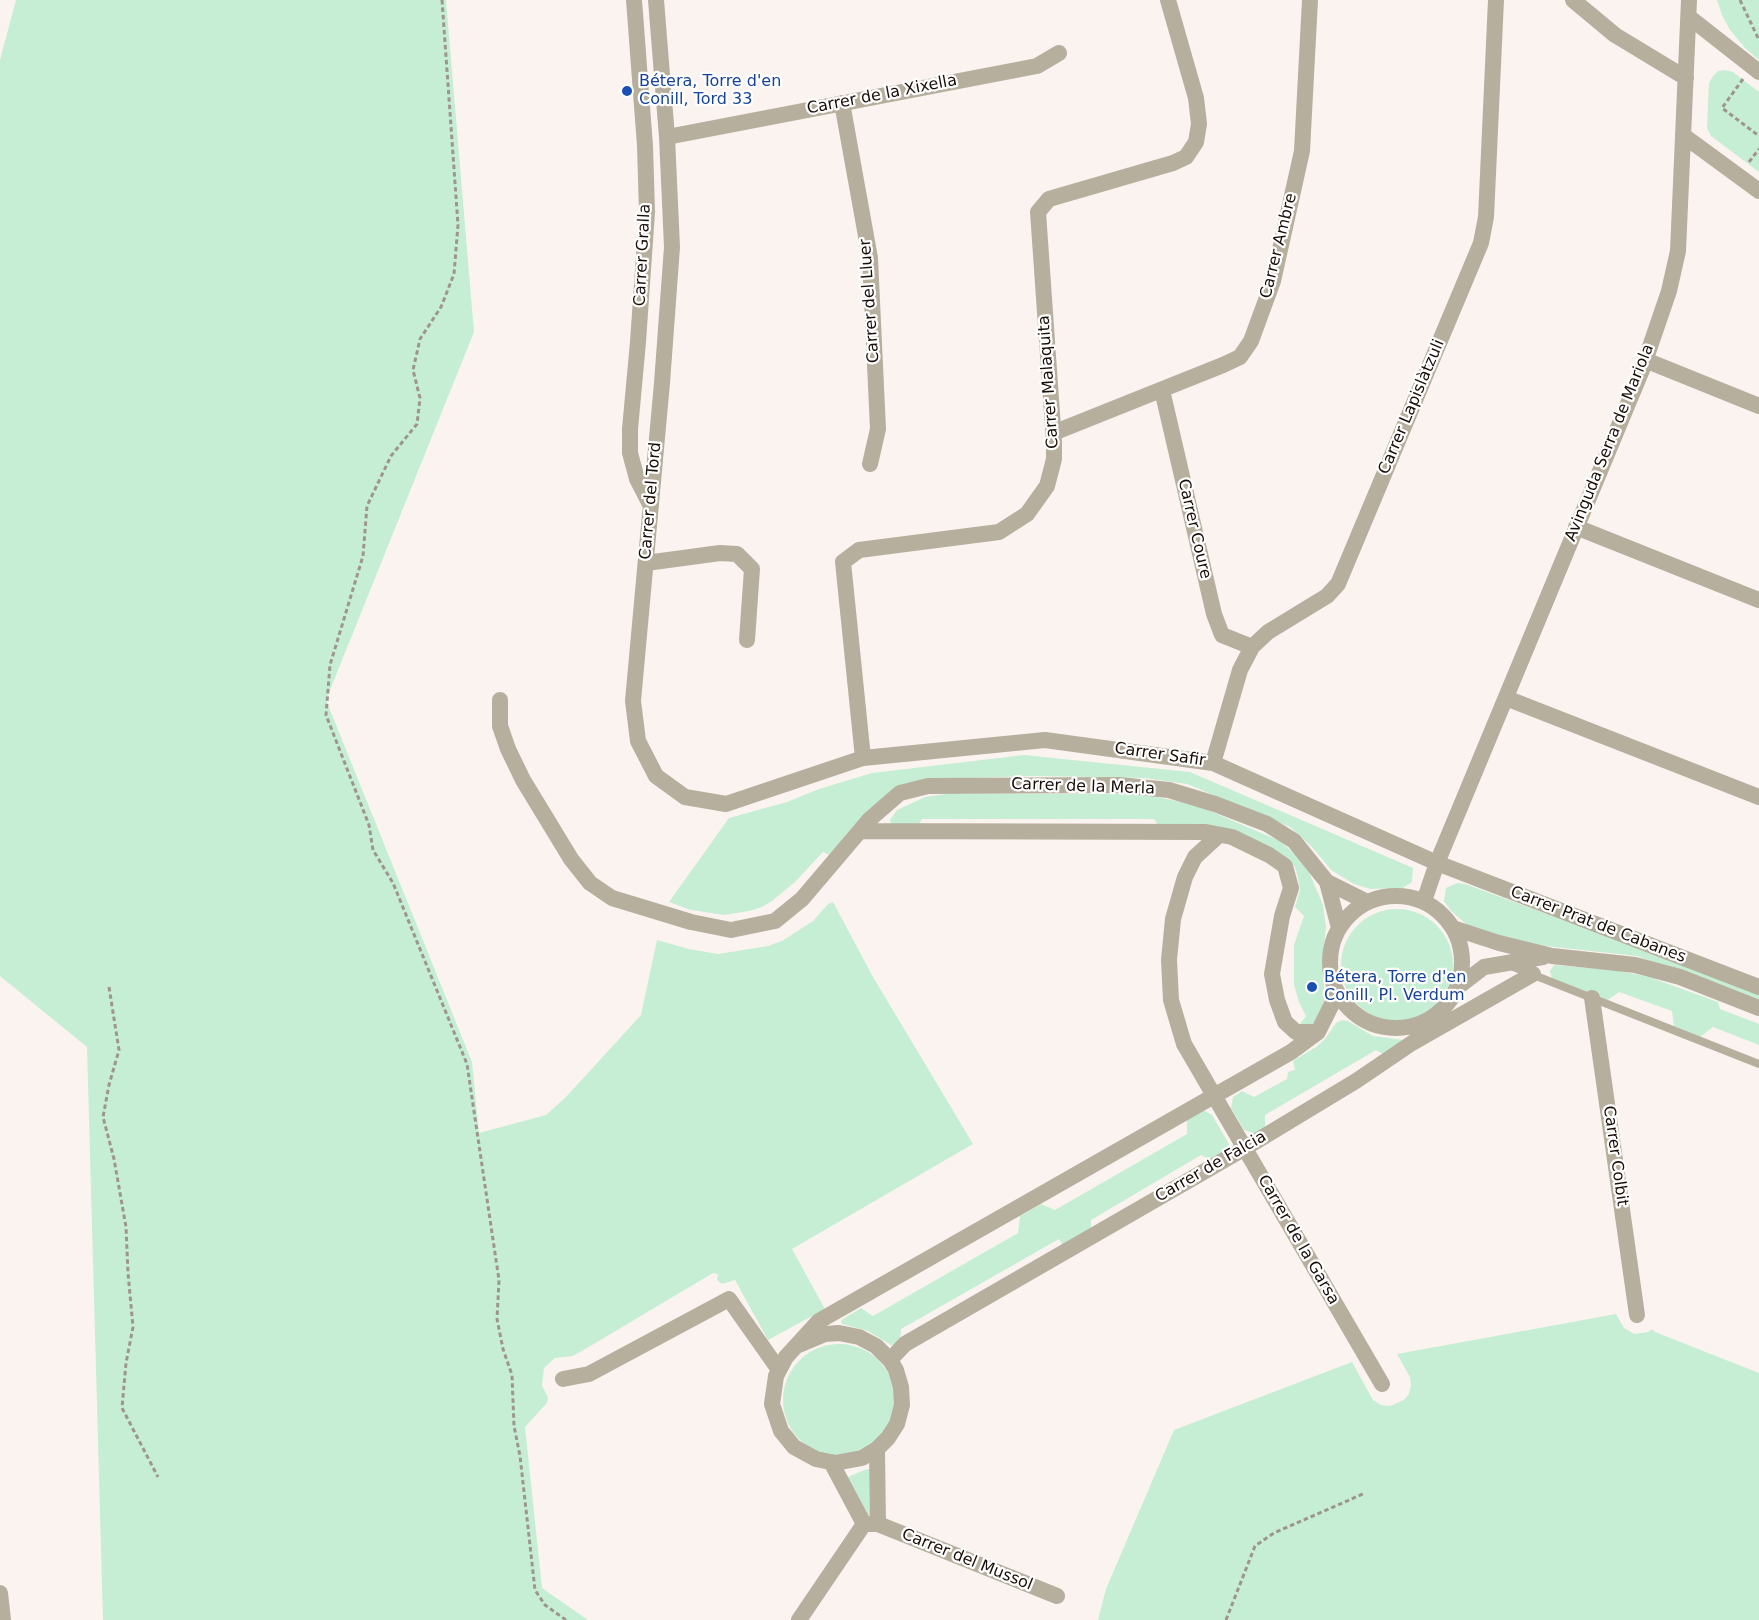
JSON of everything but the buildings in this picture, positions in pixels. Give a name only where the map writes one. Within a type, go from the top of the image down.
[{"type":"street","name":"Carrer Gralla","points":[[634,0],[645,146],[647,212],[630,453],[637,479],[651,506]]},
{"type":"street","name":"Carrer del Tord","points":[[656,0],[667,136],[672,247],[633,701],[638,741],[656,776],[685,797],[726,804],[863,758]]},
{"type":"street","name":"Carrer Malaquita","points":[[863,758],[843,562],[860,550],[999,532],[1027,514],[1047,486],[1054,459],[1038,212],[1049,199],[1173,163],[1186,157],[1196,141],[1199,124],[1196,98],[1168,0]]},
{"type":"street","name":"Carrer Ambre","points":[[1053,433],[1240,357],[1251,341],[1273,281],[1302,151],[1310,0]]},
{"type":"street","name":"Carrer Lapislàtzuli","points":[[1213,763],[1240,670],[1252,647],[1268,632],[1327,596],[1338,584],[1481,243],[1486,217],[1496,0]]},
{"type":"street","points":[[1573,0],[1615,35],[1686,78]]},
{"type":"street","points":[[1689,8],[1755,70]]},
{"type":"street","name":"Avinguda Serra de Mariola","points":[[1424,901],[1437,863],[1646,360],[1669,291],[1678,250],[1689,8]]},
{"type":"street","name":"Carrer de la Xixella","points":[[667,136],[1037,66],[1059,52]]},
{"type":"street","name":"Carrer del Lluer","points":[[842,103],[870,258],[878,429],[870,464]]},
{"type":"street","points":[[1684,136],[1759,191]]},
{"type":"street","points":[[1646,360],[1759,406]]},
{"type":"street","name":"Carrer Coure","points":[[1162,390],[1218,624],[1222,635],[1252,647]]},
{"type":"street","points":[[1576,528],[1759,600]]},
{"type":"street","points":[[646,563],[720,553],[737,554],[752,569],[747,640]]},
{"type":"street","points":[[1506,698],[1759,797]]},
{"type":"street","name":"Carrer de la Merla","points":[[500,700],[500,726],[523,780],[571,859],[590,883],[612,898],[691,922],[731,930],[775,921],[802,899],[870,819],[900,793],[928,786],[1119,785],[1169,790],[1215,804],[1267,824],[1294,841],[1327,882],[1339,928]]},
{"type":"street","name":"Carrer Safir","points":[[863,758],[1045,740],[1213,763],[1437,863]]},
{"type":"street","points":[[860,831],[1206,832],[1233,837],[1269,855],[1285,866],[1291,888],[1282,916],[1272,974],[1276,1000],[1285,1022],[1296,1032],[1318,1032]]},
{"type":"street","name":"Carrer de la Garsa","points":[[1219,835],[1195,857],[1185,877],[1173,919],[1169,960],[1171,1000],[1184,1044],[1382,1384]]},
{"type":"street","name":"Carrer Prat de Cabanes","points":[[1437,863],[1759,987]]},
{"type":"street","name":"Carrer de la Merla","points":[[1327,882],[1367,902]]},
{"type":"street","points":[[1385,896],[1405,896],[1424,901],[1440,912],[1454,928],[1461,947],[1463,967],[1458,987],[1447,1005],[1431,1020],[1411,1028],[1389,1029],[1368,1023],[1350,1011],[1337,994],[1330,978],[1331,944],[1339,928],[1351,913],[1367,902],[1385,896]]},
{"type":"street","points":[[1454,928],[1499,944],[1552,956],[1635,965],[1680,977],[1759,1008]]},
{"type":"street","points":[[1458,987],[1484,967],[1552,956]]},
{"type":"street","name":"Carrer de Falcia","points":[[890,1359],[905,1344],[1245,1148],[1356,1081],[1412,1043],[1533,974]]},
{"type":"street","points":[[799,1345],[825,1334],[839,1333],[858,1336],[876,1346],[890,1359],[901,1387],[902,1405],[897,1424],[877,1449],[862,1458],[831,1462],[816,1459],[794,1447],[781,1431],[772,1404],[776,1376],[786,1358],[819,1321],[1291,1052],[1318,1032],[1337,994]]},
{"type":"street","name":"Carrer Colbit","points":[[1592,998],[1638,1315]]},
{"type":"street","points":[[563,1379],[589,1374],[729,1299],[779,1370]]},
{"type":"street","points":[[799,1620],[871,1524],[877,1449]]},
{"type":"street","points":[[831,1462],[871,1524]]},
{"type":"street","name":"Carrer del Mussol","points":[[871,1524],[1057,1596]]},
{"type":"street","points":[[0,1593],[3,1620]]},
{"type":"lane","points":[[1505,964],[1759,1064]]},
{"type":"path","points":[[442,0],[458,225],[454,274],[441,307],[420,339],[413,370],[420,398],[417,424],[391,456],[367,506],[363,556],[330,665],[326,716],[369,825],[373,850],[393,883],[467,1064],[499,1280],[497,1318],[503,1350],[512,1375],[514,1426],[520,1456],[535,1590],[545,1605],[566,1620]]},
{"type":"path","points":[[1740,0],[1759,40]]},
{"type":"path","points":[[1755,70],[1722,108],[1759,136]]},
{"type":"path","points":[[1748,164],[1759,149]]},
{"type":"path","points":[[109,987],[119,1050],[108,1085],[104,1117],[126,1227],[133,1326],[126,1363],[122,1408],[158,1477]]},
{"type":"path","points":[[1226,1620],[1255,1546],[1274,1533],[1365,1493]]},
{"type":"green space","points":[[16,0],[446,0],[474,332],[326,700],[472,1062],[479,1133],[546,1115],[566,1097],[641,1015],[657,940],[718,954],[768,946],[782,941],[813,921],[828,904],[833,902],[873,977],[973,1144],[792,1249],[825,1309],[768,1340],[735,1280],[722,1284],[717,1280],[718,1274],[713,1273],[573,1356],[555,1358],[544,1368],[542,1386],[548,1397],[547,1403],[525,1427],[542,1588],[588,1620],[103,1620],[87,1047],[0,976],[0,60]]},
{"type":"green space","points":[[1717,0],[1759,0],[1759,60],[1730,30]]},
{"type":"green space","points":[[1718,71],[1733,72],[1759,92],[1759,172],[1711,136],[1707,128],[1709,83]]},
{"type":"green space","points":[[1024,755],[1190,772],[1413,868],[1412,882],[1403,888],[1370,889],[1354,884],[1331,870],[1313,848],[1290,827],[1187,784],[1144,778],[1033,776],[929,779],[831,856],[823,852],[795,882],[762,907],[724,915],[691,910],[669,902],[729,818],[787,802],[819,789],[872,773]]},
{"type":"green space","points":[[946,794],[1142,794],[1196,805],[1280,841],[1299,858],[1309,872],[1323,905],[1326,928],[1322,962],[1325,996],[1323,1010],[1315,1025],[1299,1025],[1306,1016],[1294,985],[1294,945],[1304,916],[1295,907],[1300,890],[1298,878],[1295,867],[1290,861],[1272,849],[1161,830],[1154,819],[922,819],[914,832],[892,829],[890,820],[897,810],[925,797]]},
{"type":"green space","points":[[1457,883],[1626,943],[1759,995],[1759,1003],[1637,956],[1499,941],[1473,930],[1451,911],[1444,901],[1446,888]]},
{"type":"green space","points":[[1397,909],[1419,913],[1437,925],[1449,943],[1453,965],[1449,987],[1437,1005],[1419,1017],[1397,1021],[1375,1017],[1357,1005],[1345,987],[1341,965],[1345,943],[1357,925],[1375,913]]},
{"type":"green space","points":[[1554,965],[1614,970],[1649,977],[1718,1002],[1720,1009],[1759,1024],[1759,1045],[1713,1027],[1700,1037],[1674,1026],[1672,1011],[1619,992],[1608,1000],[1552,979],[1550,971]]},
{"type":"green space","points":[[1342,1020],[1348,1021],[1373,1036],[1404,1040],[1388,1057],[1376,1050],[1265,1115],[1265,1129],[1255,1134],[1244,1130],[1231,1108],[1233,1097],[1242,1091],[1254,1097],[1287,1079],[1288,1072],[1295,1070],[1293,1061],[1316,1047],[1336,1023]]},
{"type":"green space","points":[[1200,1111],[1212,1115],[1229,1144],[1227,1152],[1214,1162],[1201,1155],[1091,1220],[1091,1235],[1065,1249],[1059,1239],[901,1329],[900,1345],[891,1345],[868,1331],[842,1324],[843,1319],[861,1308],[873,1316],[1018,1233],[1020,1216],[1041,1204],[1055,1210],[1187,1134],[1187,1119]]},
{"type":"green space","points":[[1616,1314],[1624,1328],[1634,1334],[1648,1332],[1652,1329],[1759,1373],[1759,1620],[1098,1620],[1106,1589],[1174,1430],[1352,1362],[1373,1400],[1381,1405],[1390,1406],[1404,1400],[1409,1394],[1411,1385],[1410,1377],[1397,1354]]},
{"type":"green space","points":[[839,1344],[861,1348],[879,1360],[891,1378],[895,1400],[891,1422],[879,1440],[861,1452],[839,1456],[817,1452],[799,1440],[787,1422],[783,1400],[787,1378],[799,1360],[817,1348]]},
{"type":"green space","points":[[867,1469],[872,1470],[871,1520],[848,1477]]},
{"type":"place","name":"Bétera, Torre d'en Conill, Tord 33","points":[[627,91]]},
{"type":"place","name":"Bétera, Torre d'en Conill, Pl. Verdum","points":[[1312,987]]}]
